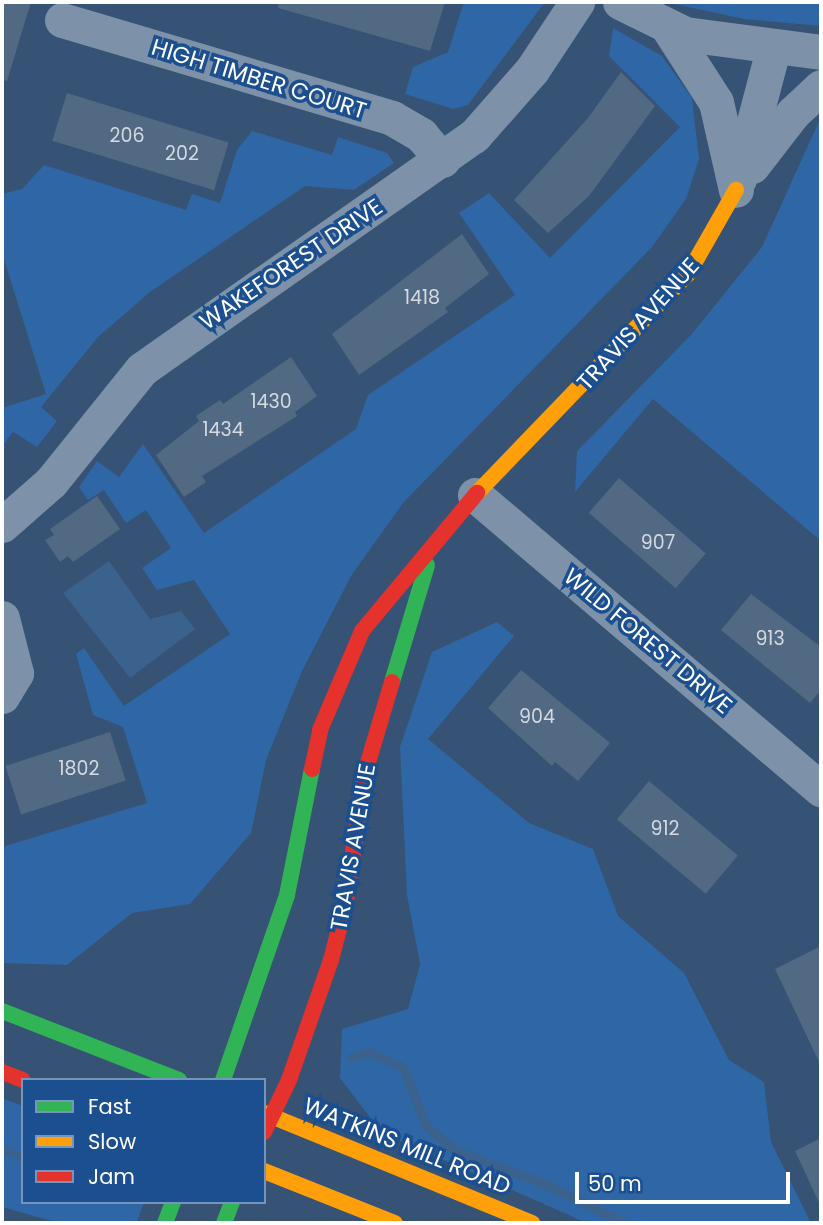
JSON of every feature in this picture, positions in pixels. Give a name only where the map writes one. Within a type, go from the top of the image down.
[{"type":"street","name":"WAKEFOREST DRIVE","points":[[2,525],[51,482],[142,369],[443,160],[504,106],[577,2]]},
{"type":"street","points":[[620,2],[667,26],[773,49],[821,52]]},
{"type":"street","name":"HIGH TIMBER COURT","points":[[62,20],[392,118],[421,135],[443,160]]},
{"type":"street","points":[[667,26],[716,102],[736,190]]},
{"type":"street","name":"TRAVIS AVENUE","points":[[224,1078],[257,993],[287,895],[320,730],[338,676],[362,631],[429,557],[475,495],[688,274],[736,190],[773,49]]},
{"type":"street","points":[[736,190],[770,140],[821,87]]},
{"type":"street","name":"WILD FOREST DRIVE","points":[[475,495],[821,789]]},
{"type":"street","name":"TRAVIS AVENUE","points":[[268,1115],[331,960],[346,902],[364,776],[429,557]]},
{"type":"street","points":[[2,618],[16,673],[2,696]]},
{"type":"street","points":[[2,1011],[173,1078]]},
{"type":"street","points":[[2,1072],[21,1079]]},
{"type":"street","name":"WATKINS MILL ROAD","points":[[268,1115],[532,1223]]},
{"type":"street","points":[[266,1172],[395,1223]]},
{"type":"street","points":[[165,1223],[172,1204]]},
{"type":"street","points":[[223,1223],[231,1204]]},
{"type":"shaded area","points":[[464,2],[545,2],[468,105],[453,109],[405,94],[413,67],[448,52]]},
{"type":"shaded area","points":[[665,2],[821,2],[821,26],[744,19]]},
{"type":"shaded area","points":[[613,28],[662,56],[692,98],[699,159],[686,199],[652,247],[403,503],[351,576],[302,671],[266,760],[251,833],[190,904],[132,913],[67,965],[2,963],[2,847],[147,803],[123,727],[93,715],[76,654],[84,648],[124,706],[230,634],[194,580],[157,590],[142,568],[171,548],[146,510],[126,523],[104,490],[88,500],[79,487],[97,461],[119,477],[143,444],[204,533],[356,429],[368,395],[515,295],[459,213],[489,193],[550,258],[680,127],[609,56]]},
{"type":"shaded area","points":[[821,117],[821,541],[653,399],[575,492],[577,451],[691,335],[762,247]]},
{"type":"shaded area","points":[[252,131],[332,155],[338,137],[387,153],[394,163],[354,190],[305,186],[150,292],[98,337],[41,407],[57,421],[37,447],[13,432],[2,446],[2,408],[46,394],[2,253],[2,194],[22,189],[44,165],[186,210],[192,194],[220,203],[237,150]]},
{"type":"shaded area","points":[[109,561],[150,619],[181,611],[195,629],[130,678],[63,593]]},
{"type":"shaded area","points":[[497,622],[514,636],[428,739],[529,823],[593,849],[618,916],[684,973],[729,1060],[764,1082],[771,1142],[811,1223],[587,1223],[382,1133],[340,1078],[342,1029],[408,1009],[420,964],[407,895],[400,747],[432,652]]},
{"type":"shaded area","points":[[2,1098],[21,1105],[21,1204],[143,1204],[137,1222],[59,1223],[2,1207]]},
{"type":"building","points":[[2,2],[31,2],[7,81],[2,80]]},
{"type":"building","points":[[279,2],[445,2],[430,51],[278,8]]},
{"type":"building","points":[[621,72],[655,106],[589,196],[548,233],[514,200],[588,118]]},
{"type":"building","points":[[67,93],[229,142],[214,190],[52,141]]},
{"type":"building","points":[[462,234],[489,274],[445,308],[448,312],[359,375],[332,334]]},
{"type":"building","points":[[291,357],[317,396],[295,412],[297,416],[202,476],[206,482],[184,497],[156,455],[199,421],[196,416],[220,400],[223,404]]},
{"type":"building","points":[[619,478],[706,553],[676,588],[589,513]]},
{"type":"building","points":[[97,496],[120,529],[73,562],[68,556],[60,562],[45,540],[54,535],[50,529]]},
{"type":"building","points":[[751,594],[821,647],[821,690],[810,703],[721,630]]},
{"type":"building","points":[[521,670],[610,743],[578,781],[555,762],[552,766],[488,708]]},
{"type":"building","points":[[110,732],[126,781],[21,814],[5,766]]},
{"type":"building","points":[[649,781],[738,856],[706,894],[617,819]]},
{"type":"building","points":[[821,946],[821,1066],[775,969]]},
{"type":"building","points":[[821,1138],[821,1207],[795,1151]]},
{"type":"waterway","points":[[352,1057],[369,1052],[403,1067],[426,1126],[455,1150],[550,1186],[625,1223]]},
{"type":"waterway","points":[[2,1150],[21,1156]]},
{"type":"traffic: fast","points":[[392,682],[427,565]]},
{"type":"traffic: fast","points":[[224,1078],[287,895],[312,769]]},
{"type":"traffic: fast","points":[[2,1011],[174,1078]]},
{"type":"traffic: fast","points":[[165,1223],[172,1204]]},
{"type":"traffic: fast","points":[[224,1223],[231,1204]]},
{"type":"traffic: slow","points":[[477,493],[688,274],[736,190]]},
{"type":"traffic: slow","points":[[266,1114],[532,1223]]},
{"type":"traffic: slow","points":[[266,1172],[395,1223]]},
{"type":"traffic: jam","points":[[312,769],[320,730],[362,631],[477,493]]},
{"type":"traffic: jam","points":[[266,1128],[289,1080],[331,960],[346,902],[364,776],[392,682]]},
{"type":"traffic: jam","points":[[2,1072],[21,1079]]}]
